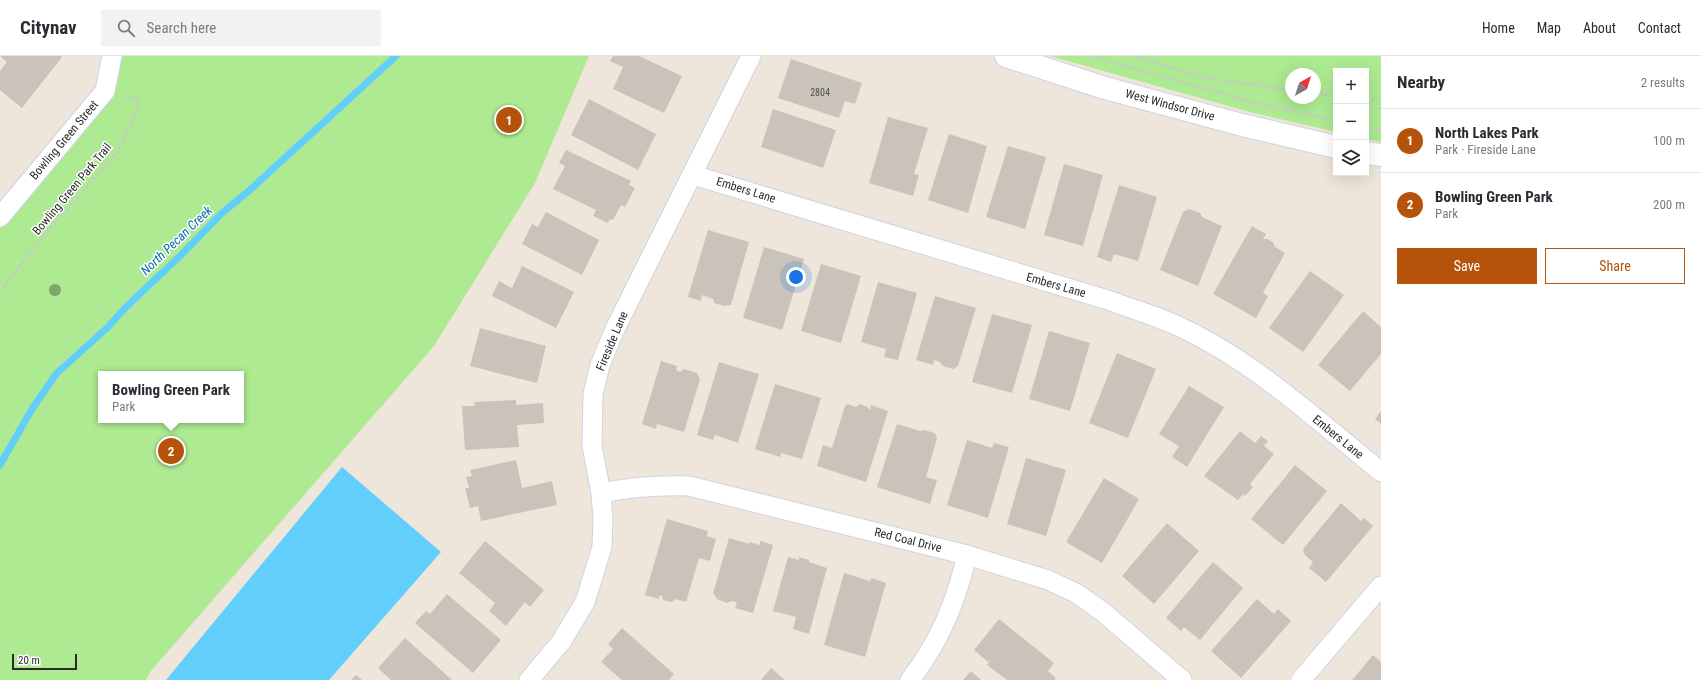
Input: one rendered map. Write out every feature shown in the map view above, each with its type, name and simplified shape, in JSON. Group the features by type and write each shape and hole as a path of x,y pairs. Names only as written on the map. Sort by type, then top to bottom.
{"street":[{"name":"Bowling Green Street","path":"0,217 105,90 112,56"},
{"name":"Fireside Lane","path":"529,680 561,642 585,602 602,547 603,520 601,493 592,446 593,394 600,365 615,329 751,56"},
{"name":"West Windsor Drive","path":"1006,56 1105,88 1271,132 1333,146"},
{"path":"1369,153 1381,156"},
{"name":"Embers Lane","path":"693,175 1111,301 1180,327 1249,367 1381,472"},
{"name":"Red Coal Drive","path":"601,493 630,487 662,485 689,486 967,555 1048,580 1076,593 1103,612 1182,680"},
{"path":"910,680 932,650 942,630 960,586 967,555"},
{"path":"1301,680 1381,586"}],"path":[{"path":"1091,56 1248,101 1333,120"},
{"path":"1132,56 1206,78 1285,89"},
{"name":"Bowling Green Park Trail","path":"0,291 57,220 118,150 127,133 139,107 138,99 105,90"},
{"path":"1321,94 1333,96"},
{"path":"1369,99 1381,101"},
{"path":"1369,128 1381,130"}],"green space":[{"path":"106,56 589,56 535,183 434,346 150,672 146,680 0,680 0,216 105,91"},
{"path":"1050,56 1381,56 1381,142 1369,140 1369,68 1333,68 1333,131 1250,112"}],"water":[{"path":"342,467 441,552 329,680 166,680"}],"building":[{"path":"0,56 62,57 22,108 0,90 0,71 7,62"},
{"path":"613,56 639,56 682,76 664,113 613,89 623,67 610,61"},
{"path":"791,59 862,83 855,104 845,101 839,118 778,98"},
{"path":"589,99 656,134 638,170 571,135"},
{"path":"773,109 836,130 823,168 761,147"},
{"path":"888,117 928,128 914,174 919,175 913,196 869,183"},
{"path":"949,134 987,146 968,213 928,200"},
{"path":"1008,146 1046,157 1025,229 986,217"},
{"path":"566,150 631,181 629,185 635,188 625,207 621,205 613,220 610,219 608,223 593,216 596,210 553,189 565,166 559,163"},
{"path":"1064,164 1103,175 1083,246 1044,235"},
{"path":"1119,185 1157,197 1138,261 1114,254 1111,262 1097,257"},
{"path":"1189,209 1200,213 1202,217 1222,226 1198,286 1160,270 1183,212"},
{"path":"546,212 599,240 582,275 522,244 532,224 538,227"},
{"path":"1252,226 1266,234 1263,239 1273,242 1275,247 1285,253 1263,293 1268,296 1256,318 1213,294"},
{"path":"708,230 749,242 731,305 724,306 714,303 713,299 702,295 701,301 688,297"},
{"path":"764,247 804,259 782,330 743,318"},
{"path":"821,264 861,276 841,343 801,331"},
{"path":"522,266 574,292 556,328 492,296 499,281 512,288"},
{"path":"1310,271 1344,295 1303,352 1269,328"},
{"path":"878,282 917,293 898,360 884,357 886,349 861,342"},
{"path":"935,296 976,308 958,366 953,369 943,366 940,362 934,360 933,365 916,360"},
{"path":"1363,311 1381,327 1381,354 1350,391 1318,365"},
{"path":"992,314 1032,325 1012,393 972,382"},
{"path":"480,328 546,346 537,383 470,366"},
{"path":"1049,331 1090,343 1070,411 1029,399"},
{"path":"1117,353 1156,369 1128,438 1089,423"},
{"path":"661,361 677,366 676,370 680,372 684,369 697,373 700,379 684,432 657,424 656,429 642,424"},
{"path":"719,362 759,374 738,443 715,435 713,440 697,435"},
{"path":"775,384 821,398 802,459 781,453 780,457 755,449"},
{"path":"1189,386 1224,407 1187,467 1172,457 1179,446 1159,434"},
{"path":"516,400 516,405 543,403 544,423 517,425 519,447 465,450 462,406 475,406 474,402"},
{"path":"848,404 856,407 860,404 870,410 871,405 888,411 866,482 817,466 823,445 832,448 845,406"},
{"path":"1381,411 1381,424 1375,419"},
{"path":"897,424 920,431 924,430 935,433 937,438 926,477 937,480 930,504 877,487"},
{"path":"1240,431 1255,443 1261,436 1268,441 1264,446 1274,454 1250,484 1253,487 1245,496 1243,494 1238,500 1204,476"},
{"path":"967,440 992,448 994,443 1009,447 988,518 947,505"},
{"path":"1026,458 1066,470 1046,536 1007,524"},
{"path":"516,460 522,488 552,481 557,505 481,521 478,506 470,508 465,488 469,488 466,477 472,476 470,470"},
{"path":"1295,465 1327,491 1283,545 1251,519"},
{"path":"1104,478 1139,499 1102,563 1066,542"},
{"path":"1341,503 1361,521 1364,518 1373,526 1326,582 1309,568 1313,562 1305,555 1303,549"},
{"path":"667,519 708,531 707,536 716,539 710,561 699,558 686,602 675,599 672,602 663,600 662,596 660,595 659,599 645,595"},
{"path":"1167,523 1199,551 1154,604 1122,576"},
{"path":"729,538 749,544 749,542 760,545 760,541 773,545 753,613 735,608 737,602 732,601 727,603 717,599 713,593"},
{"path":"485,541 544,590 530,607 525,602 506,626 489,611 495,603 459,573"},
{"path":"788,557 799,560 799,557 827,568 809,634 793,629 796,617 773,611"},
{"path":"1213,562 1243,588 1200,640 1184,627 1181,631 1166,618"},
{"path":"844,573 870,581 871,578 886,583 865,657 824,645"},
{"path":"447,594 501,640 473,673 415,623 426,611 430,614"},
{"path":"1257,599 1274,614 1278,609 1291,621 1241,678 1211,651"},
{"path":"999,619 1054,663 1048,671 1056,678 1054,680 1007,680 987,665 991,660 988,662 974,650"},
{"path":"622,628 674,674 669,680 622,680 601,662 613,649 608,644"},
{"path":"405,638 452,680 391,680 378,668"},
{"path":"1373,655 1381,662 1381,680 1352,680"},
{"path":"771,668 785,680 761,680"},
{"path":"971,671 981,680 963,680"},
{"path":"356,675 362,680 351,680"}],"waterway":[{"name":"North Pecan Creek","path":"0,465 32,409 56,374 107,328 125,308 181,255 222,213 250,190 396,56"}],"place":[{"name":"North Lakes Park","path":"509,120"},
{"name":"Bowling Green Park","path":"171,451"}]}
